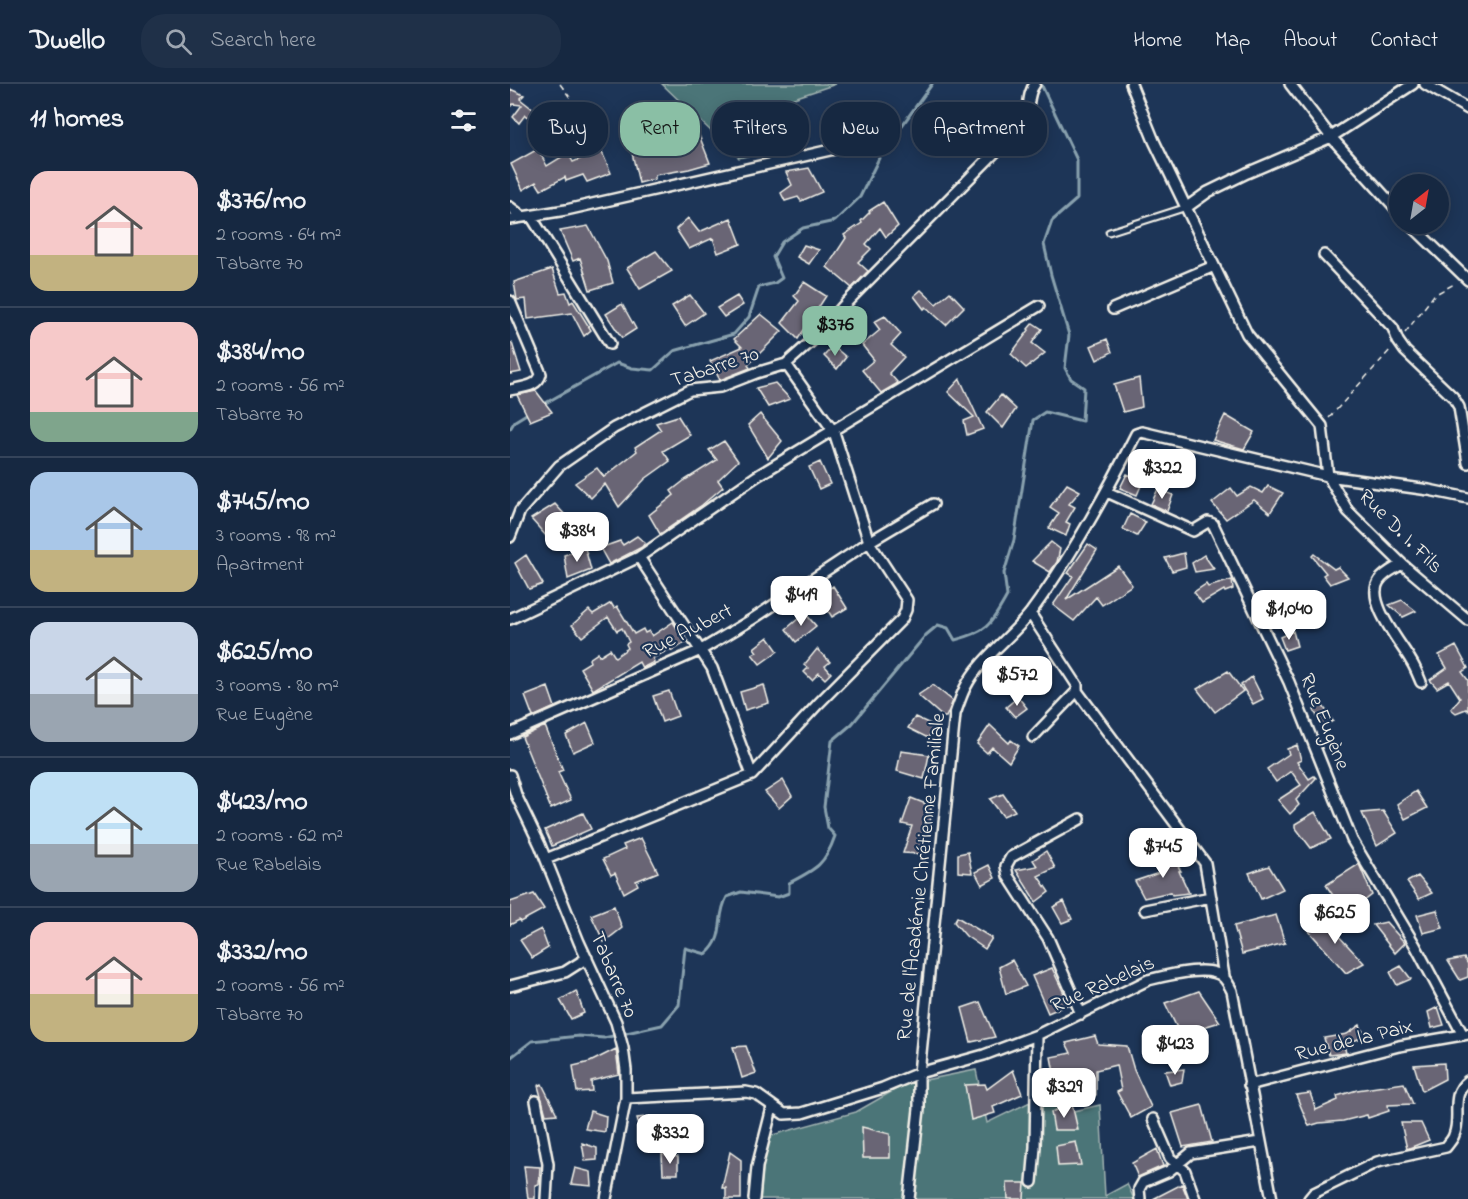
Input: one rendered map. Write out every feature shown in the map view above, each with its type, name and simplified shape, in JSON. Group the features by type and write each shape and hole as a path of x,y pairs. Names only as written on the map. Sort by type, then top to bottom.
{"street":[{"name":"Tabarre 70","path":"510,537 520,511 559,466 614,428 690,390 720,387 786,364 813,340 845,304 1023,124 1029,114 1030,90 1035,84"},
{"path":"1131,84 1154,141 1247,334 1322,426 1328,476 1429,490 1468,498"},
{"path":"1290,84 1331,136 1389,201"},
{"path":"1187,207 1208,192 1331,136 1413,84"},
{"path":"1425,84 1468,109"},
{"path":"510,219 821,152"},
{"path":"510,207 527,216 610,344"},
{"path":"1420,234 1468,280"},
{"path":"1324,255 1393,328 1405,351 1453,398 1459,407 1468,464"},
{"path":"1113,309 1214,266"},
{"path":"510,301 541,374 536,383 510,390"},
{"path":"510,619 639,557 757,476 834,432 1039,306"},
{"path":"546,859 752,775 902,619 907,600 869,542 834,432 786,364"},
{"name":"Rue de l'Académie Chrétienne Familiale","path":"909,1199 919,1109 919,1073 955,714 965,688 988,658 1029,613 1107,492 1136,434 1142,432 1328,476"},
{"name":"Rue D. I. Fils","path":"1328,476 1348,511 1402,564 1468,620"},
{"name":"Rue Eugène","path":"1107,492 1193,531 1208,522 1213,524 1289,682 1352,840 1466,1035"},
{"name":"Rue Aubert","path":"510,734 701,650 752,620 869,542 933,504"},
{"path":"639,557 711,668 752,775"},
{"path":"1402,564 1378,582 1376,592 1385,622 1411,661 1421,682"},
{"path":"1029,613 1077,685 1077,691 1205,863 1224,976 1232,991 1272,1199"},
{"path":"1034,737 1077,691"},
{"name":"Tabarre 70","path":"510,776 516,795 546,859 618,1029 626,1070 626,1098 606,1199"},
{"path":"1080,819 1011,858 1006,866 1008,876 1048,938 1081,1014"},
{"path":"1145,910 1211,897"},
{"path":"510,986 565,972 587,958"},
{"name":"Rue Rabelais","path":"772,1108 784,1114 802,1113 883,1088 919,1073 984,1055 1037,1035 1148,980 1167,975 1210,972 1224,976"},
{"path":"1032,1182 1035,1147 1037,1035"},
{"name":"Rue de la Paix","path":"1249,1085 1399,1046 1466,1035"},
{"path":"1309,1199 1314,1193 1377,1162 1446,1148 1455,1135 1457,1097 1465,1082 1468,1081"},
{"path":"626,1098 746,1092 756,1094 772,1108 757,1167 754,1199"},
{"path":"536,1101 548,1164 546,1199"},
{"path":"1153,1119 1170,1158 1185,1171 1195,1199"},
{"path":"1140,1199 1140,1185 1168,1172 1191,1153 1260,1142"}],"lane":[{"path":"1109,232 1187,207"}],"path":[{"path":"560,84 573,102"}],"green space":[{"path":"662,84 836,84 782,102 712,102 712,132 700,121 700,102 681,102"},
{"path":"976,1070 987,1123 1030,1102 1061,1091 1065,1113 1100,1105 1105,1196 1127,1184 1134,1199 760,1199 764,1156 772,1135 856,1112 905,1084"}],"building":[{"path":"510,89 524,95 520,99 528,105 528,117 525,115 519,123 513,117 522,105 513,104 510,107"},
{"path":"700,138 710,163 655,175 655,179 639,183 633,156 700,156"},
{"path":"528,155 542,156 547,166 563,156 570,156 573,162 587,156 604,156 611,173 587,182 583,175 566,181 565,177 541,190 536,182 523,190 511,164"},
{"path":"809,168 822,192 801,201 798,197 785,201 781,193 792,185 786,172"},
{"path":"883,202 898,226 886,237 880,228 866,244 871,249 858,262 868,271 852,288 827,267 846,238 844,235 862,223 861,221 869,211"},
{"path":"688,218 699,232 731,218 741,244 718,253 713,238 689,249 676,229"},
{"path":"588,226 607,261 613,283 590,290 580,258 573,261 560,231"},
{"path":"804,245 819,250 809,264 797,257"},
{"path":"656,251 672,271 640,289 627,268"},
{"path":"552,269 560,293 566,292 570,303 573,301 591,330 584,336 572,313 528,319 526,299 517,300 514,282"},
{"path":"804,282 826,296 798,339 782,323 799,301 794,296"},
{"path":"921,290 936,304 950,292 964,307 946,325 926,307 924,309 914,296"},
{"path":"690,295 704,313 685,326 672,306"},
{"path":"737,296 743,305 724,317 717,308"},
{"path":"622,304 636,329 622,338 606,314"},
{"path":"761,314 782,331 748,365 750,368 720,380 710,361 742,347 734,339"},
{"path":"885,316 901,334 891,345 904,357 889,373 898,383 881,393 862,370 874,360 862,345 880,330 874,322"},
{"path":"1033,323 1042,329 1032,343 1045,353 1026,368 1011,354"},
{"path":"1107,339 1112,352 1097,360 1091,346"},
{"path":"510,343 512,343 521,372 510,374"},
{"path":"833,346 846,357 837,369 824,356"},
{"path":"1139,378 1142,407 1123,412 1114,385"},
{"path":"960,379 983,429 967,435 964,421 974,417 948,392"},
{"path":"775,383 790,399 768,407 756,388"},
{"path":"536,391 552,412 530,421 517,395"},
{"path":"1001,395 1016,409 1003,428 987,412"},
{"path":"760,414 782,441 768,458 748,425"},
{"path":"1225,415 1254,432 1244,449 1213,440"},
{"path":"678,416 690,435 663,451 670,461 645,479 619,507 605,484 591,498 575,483 597,468 604,477 637,451 635,447 661,430 656,423"},
{"path":"724,441 738,461 718,480 723,487 702,505 660,534 649,515 674,495 671,491 717,460 709,450"},
{"path":"820,462 830,484 819,489 809,467"},
{"path":"1127,474 1143,481 1137,495 1120,488"},
{"path":"1067,484 1080,491 1069,504 1075,507 1066,522 1070,524 1066,536 1049,528 1059,513 1050,507"},
{"path":"1268,486 1283,493 1270,513 1254,500 1226,519 1212,503 1231,488 1237,496 1251,487 1263,493"},
{"path":"1158,489 1173,495 1167,511 1151,504"},
{"path":"555,504 567,517 547,537 531,519"},
{"path":"1130,514 1146,522 1137,536 1123,529"},
{"path":"637,536 645,543 642,547 609,564 600,548 620,541 623,545"},
{"path":"1051,542 1060,549 1057,562 1050,572 1032,561"},
{"path":"1088,544 1097,550 1066,600 1118,566 1132,585 1102,605 1096,597 1074,621 1053,605 1073,576 1068,573"},
{"path":"585,548 591,570 568,579 564,555"},
{"path":"1184,553 1186,567 1172,571 1165,558"},
{"path":"1314,554 1334,569 1338,567 1348,577 1330,584 1323,575 1326,573 1312,556"},
{"path":"526,555 543,584 529,589 515,563"},
{"path":"1204,555 1214,569 1195,572 1192,563"},
{"path":"1232,580 1233,589 1225,592 1224,590 1202,603 1194,592 1206,584 1208,587"},
{"path":"833,586 847,608 832,617 818,595"},
{"path":"1402,600 1416,611 1403,617 1389,605"},
{"path":"611,603 614,608 617,606 634,634 643,629 645,633 649,631 652,636 673,622 686,642 672,651 670,649 653,658 654,662 642,668 639,662 593,690 580,668 598,653 599,656 610,649 615,657 628,648 626,644 629,642 622,628 617,631 608,617 582,637 572,625 589,610 593,614"},
{"path":"805,613 816,626 796,642 786,629"},
{"path":"1293,631 1297,646 1285,650 1280,637"},
{"path":"768,637 778,651 760,664 752,654 757,652 754,648"},
{"path":"1456,646 1468,668 1462,672 1468,680 1468,711 1466,709 1456,713 1451,709 1460,698 1449,681 1437,688 1430,680 1447,668 1439,655"},
{"path":"817,649 830,662 825,666 831,673 825,679 819,673 812,680 804,672 808,668 804,665"},
{"path":"1228,671 1243,691 1215,712 1197,689"},
{"path":"1252,677 1263,699 1253,704 1241,685"},
{"path":"764,685 769,703 745,710 740,692"},
{"path":"933,685 953,701 946,717 943,717 918,695"},
{"path":"548,687 555,707 533,717 525,696"},
{"path":"669,691 678,716 662,722 653,696"},
{"path":"1018,697 1027,708 1015,717 1006,707"},
{"path":"1321,703 1333,721 1322,727 1314,710"},
{"path":"915,717 935,726 928,738 908,728"},
{"path":"587,723 595,742 573,752 566,735"},
{"path":"990,725 1009,743 1011,740 1019,746 1009,762 992,747 987,753 977,744"},
{"path":"545,726 563,770 558,772 571,800 551,809 522,737"},
{"path":"1297,745 1301,760 1297,762 1309,779 1314,776 1316,778 1296,800 1299,805 1290,814 1278,800 1301,785 1291,771 1276,782 1267,769 1289,754 1287,749"},
{"path":"901,751 929,755 924,779 897,771"},
{"path":"783,780 792,796 779,808 765,792"},
{"path":"1416,791 1427,808 1405,819 1397,804"},
{"path":"1003,794 1015,811 1003,816 990,799"},
{"path":"911,798 931,806 930,830 928,830 921,854 903,853 912,826 902,824"},
{"path":"1383,811 1397,833 1377,846 1362,813"},
{"path":"1315,812 1331,839 1311,848 1295,824"},
{"path":"583,813 591,829 552,846 545,830"},
{"path":"641,838 658,872 636,881 638,885 624,893 615,873 611,875 603,859 625,849 623,845"},
{"path":"1046,851 1055,868 1038,876 1049,892 1036,902 1016,870 1037,866 1033,860"},
{"path":"968,852 972,873 958,872 958,854"},
{"path":"1170,853 1181,871 1179,871 1189,893 1172,895 1171,892 1144,898 1135,881 1159,873 1153,862"},
{"path":"1359,864 1372,895 1346,915 1326,885"},
{"path":"989,865 995,878 982,885 975,872"},
{"path":"1269,866 1283,889 1261,899 1249,873"},
{"path":"1418,876 1432,893 1419,899 1407,882"},
{"path":"534,894 544,909 510,925 510,902"},
{"path":"1064,901 1072,919 1062,923 1053,907"},
{"path":"614,906 622,928 604,942 591,915"},
{"path":"1437,910 1443,928 1423,933 1417,915"},
{"path":"1276,915 1285,943 1242,954 1234,926"},
{"path":"1320,916 1364,963 1346,973 1307,929"},
{"path":"957,917 992,938 985,949 966,936 954,922"},
{"path":"1386,922 1405,943 1395,953 1373,925"},
{"path":"541,929 548,948 532,958 520,940"},
{"path":"1464,958 1468,964 1468,977 1460,980 1448,961"},
{"path":"1012,960 1026,986 1006,994 999,967"},
{"path":"1401,966 1411,979 1397,985 1390,972"},
{"path":"1052,968 1069,1004 1048,1013 1032,976"},
{"path":"576,991 584,1013 571,1019 560,1000"},
{"path":"1199,991 1220,1022 1180,1034 1165,1003"},
{"path":"980,1002 995,1037 971,1042 962,1008"},
{"path":"1438,1007 1444,1025 1432,1028 1428,1012"},
{"path":"1360,1025 1365,1036 1344,1045 1346,1053 1329,1055 1324,1038 1347,1034"},
{"path":"1095,1036 1098,1044 1127,1046 1134,1070 1151,1107 1131,1118 1117,1092 1121,1090 1116,1065 1096,1070 1096,1095 1076,1099 1072,1075 1055,1078 1051,1057 1071,1053 1066,1043"},
{"path":"746,1046 756,1073 742,1078 733,1047"},
{"path":"616,1049 619,1074 591,1081 592,1091 577,1092 573,1066 590,1062"},
{"path":"1444,1063 1445,1079 1422,1091 1414,1065"},
{"path":"1184,1069 1182,1082 1170,1085 1165,1071"},
{"path":"1013,1070 1022,1094 993,1107 995,1113 971,1120 965,1085 985,1084 987,1089"},
{"path":"1404,1083 1413,1104 1388,1105 1389,1111 1368,1118 1367,1115 1309,1126 1296,1095 1310,1093 1316,1110 1338,1100 1337,1096 1357,1090"},
{"path":"542,1084 557,1114 546,1115 538,1086"},
{"path":"1072,1104 1078,1130 1054,1130 1051,1112"},
{"path":"1202,1105 1212,1142 1183,1147 1172,1113"},
{"path":"590,1111 606,1116 605,1132 585,1129"},
{"path":"647,1117 659,1141 643,1140 637,1118"},
{"path":"1401,1123 1421,1123 1429,1140 1407,1149"},
{"path":"862,1127 890,1134 890,1158 863,1158"},
{"path":"1076,1142 1081,1165 1058,1166 1056,1146"},
{"path":"582,1143 597,1148 597,1160 585,1161"},
{"path":"1157,1149 1163,1166 1138,1177 1132,1163"},
{"path":"730,1152 741,1160 741,1199 726,1199 726,1188 722,1188"},
{"path":"662,1154 678,1157 678,1174 663,1174"},
{"path":"524,1166 540,1167 539,1184 535,1185 535,1199 528,1199"},
{"path":"575,1168 591,1172 592,1186 571,1184"},
{"path":"1007,1183 1025,1183 1024,1199 1008,1199"},
{"path":"1182,1184 1188,1199 1153,1199"}],"waterway":[{"path":"542,405 617,363 632,368 653,370 674,351 734,334 749,317 759,287 775,283 782,278 773,257 782,242 803,228 835,221 860,197 880,156 932,84"},
{"path":"510,1058 532,1041 579,1036 604,1038 662,1025 679,1005 685,948 706,954 712,947 719,934 727,897 741,892 778,897 789,893 789,883 813,870 827,854 835,836 828,828 824,807 832,741 852,724 926,635 938,625 948,628 955,640 975,634 987,626 1007,596 1004,573 1014,540 1033,420 1045,412 1082,421 1084,388 1071,379 1065,368 1069,335 1044,244 1052,221 1077,199 1077,160 1041,84"},
{"path":"510,429 515,421 528,413"}]}
